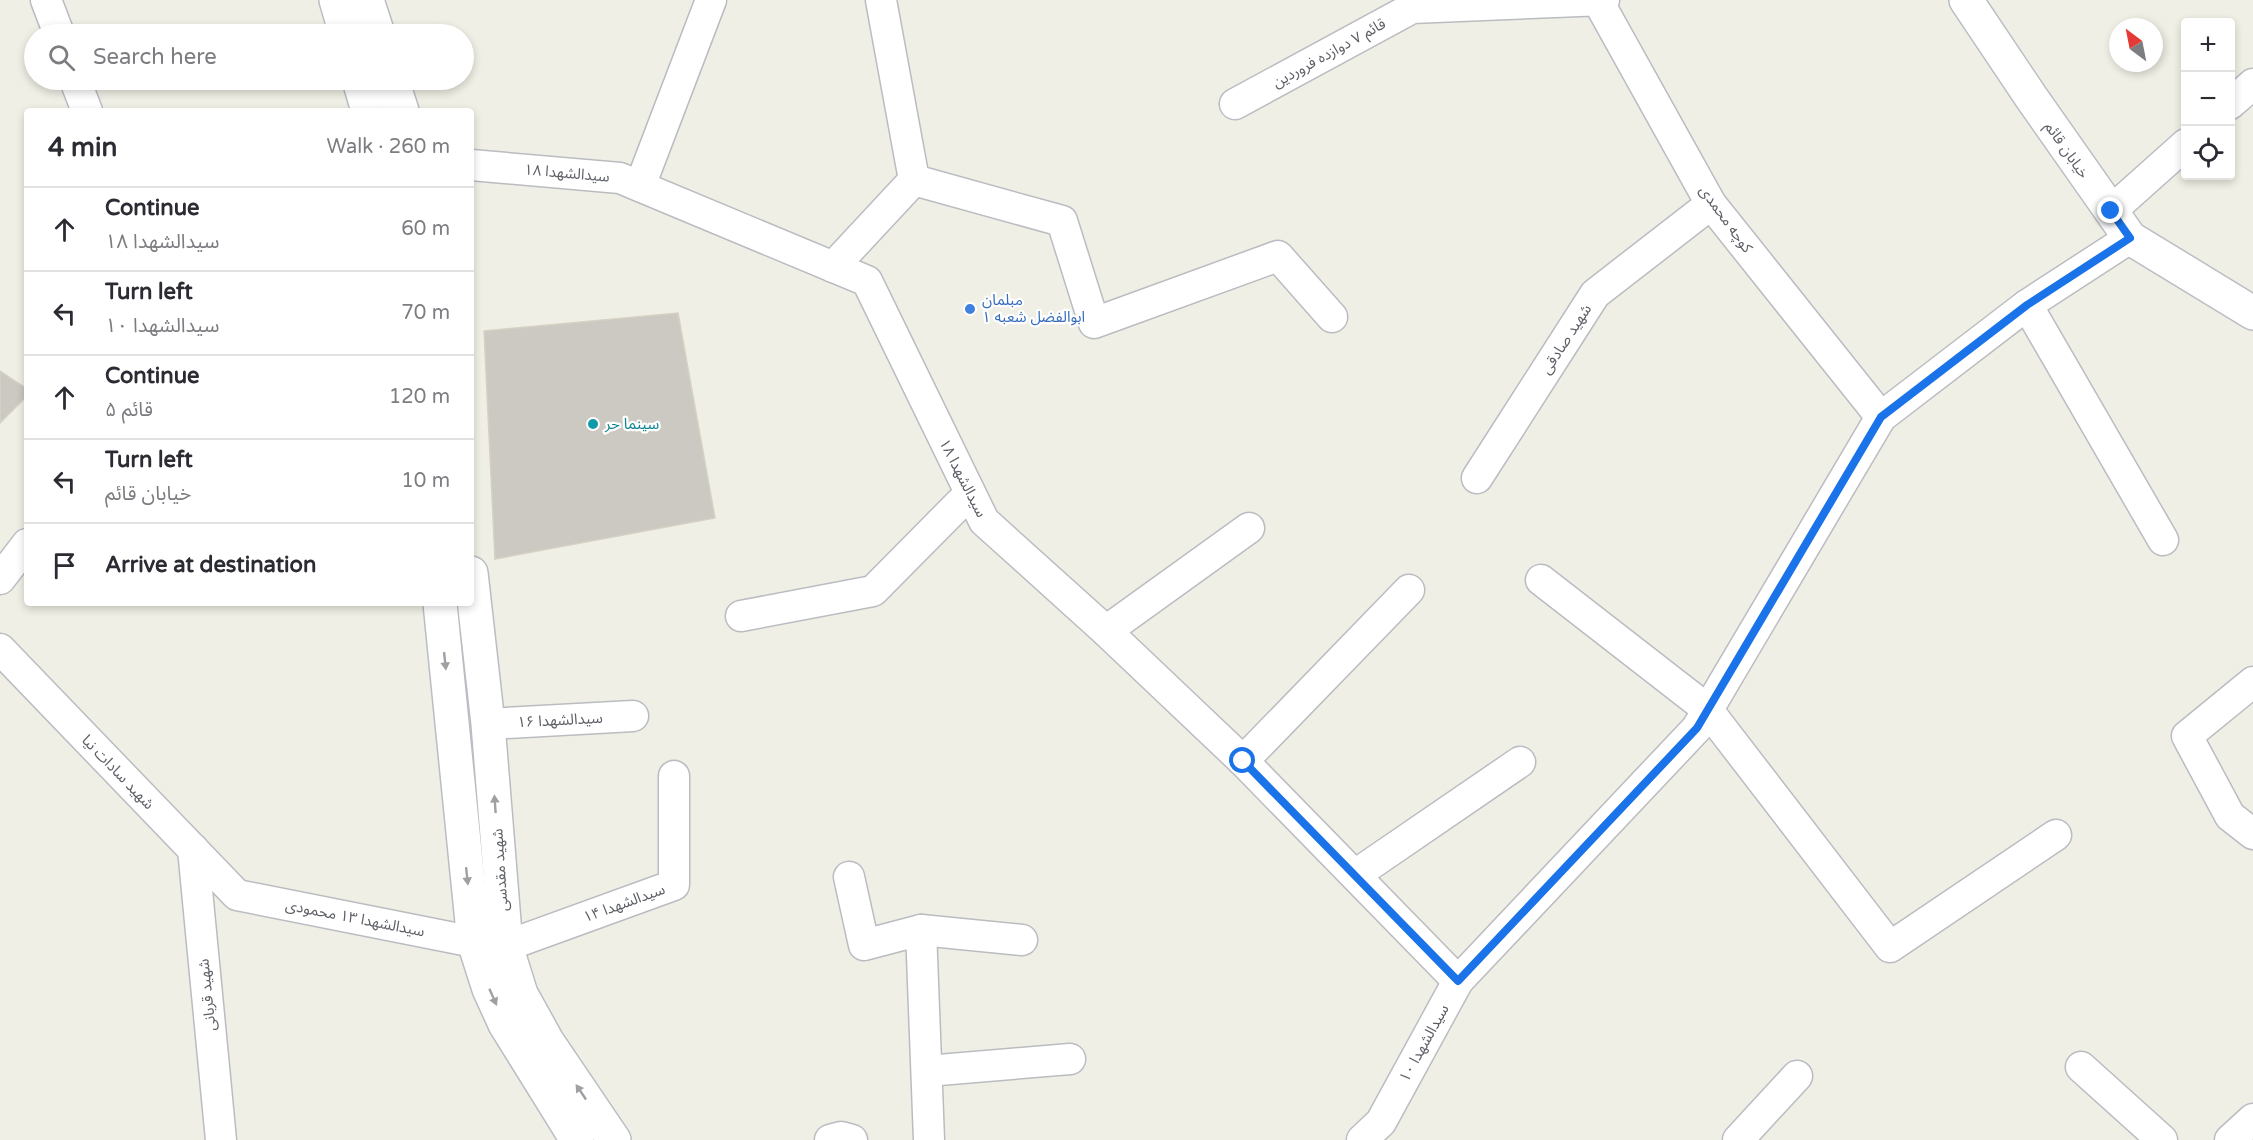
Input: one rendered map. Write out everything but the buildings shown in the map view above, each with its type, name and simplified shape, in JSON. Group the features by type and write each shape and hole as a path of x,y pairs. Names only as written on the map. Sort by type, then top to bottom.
{"main road":[{"path":"336,0 343,24"},
{"path":"367,0 375,24"},
{"name":"خیابان قائم","path":"1966,0 2031,98 2130,238 2253,313"},
{"path":"362,90 367,108"},
{"path":"395,90 401,108"},
{"name":"شهید مقدسی","path":"474,600 488,724 506,946 521,994 542,1032 614,1140"},
{"path":"440,606 474,942 489,989 505,1024 577,1140"},
{"path":"474,942 506,946"}],"street":[{"path":"46,0 55,24"},
{"path":"640,186 711,0"},
{"path":"881,0 914,180"},
{"name":"قائم ۷ دوازده فروردین","path":"1235,104 1410,4 1601,1"},
{"name":"کوچه محمدی","path":"1601,1 1711,204 1881,417"},
{"path":"2235,100 2253,84"},
{"path":"79,90 86,108"},
{"path":"2111,211 2181,148"},
{"name":"سیدالشهدا ۱۸","path":"474,165 620,178 867,282 984,521 1106,631 1243,761 1458,981"},
{"path":"833,267 914,180"},
{"path":"914,180 1062,221 1094,323 1278,256 1332,317"},
{"name":"شهید صادقی","path":"1477,478 1595,294 1711,204"},
{"path":"1881,417 2027,305 2130,238"},
{"path":"2027,305 2163,540"},
{"name":"سیدالشهدا ۱۰","path":"1381,1134 1458,981 1697,728 1881,417"},
{"path":"741,616 873,591 970,493"},
{"path":"1106,631 1249,528"},
{"path":"0,579 24,548"},
{"path":"1540,580 1707,709 1890,947 2056,835"},
{"path":"1243,761 1409,590"},
{"name":"شهید سادات نیا","path":"0,649 237,895"},
{"path":"2253,682 2187,736 2230,816 2253,834"},
{"name":"سیدالشهدا ۱۶","path":"488,724 633,716"},
{"path":"1355,875 1520,762"},
{"name":"سیدالشهدا ۱۴","path":"506,946 674,885 674,776"},
{"name":"شهید قربانی","path":"193,849 221,1140"},
{"path":"849,877 864,945 921,930 1022,939"},
{"name":"سیدالشهدا ۱۳ محمودی","path":"237,895 474,942"},
{"path":"921,930 929,1140"},
{"path":"927,1071 1070,1059"},
{"path":"2081,1067 2163,1140"},
{"path":"1738,1140 1797,1076"},
{"path":"2230,1140 2253,1119"},
{"path":"830,1140 841,1137 852,1140"}],"place":[{"name":"مبلمان ابوالفضل شعبه ۱","path":"970,309"},
{"name":"سینما حر","path":"593,424"}],"route":[{"path":"1243,761 1458,981 1697,728 1881,417 2027,305 2130,238 2111,211"}]}
